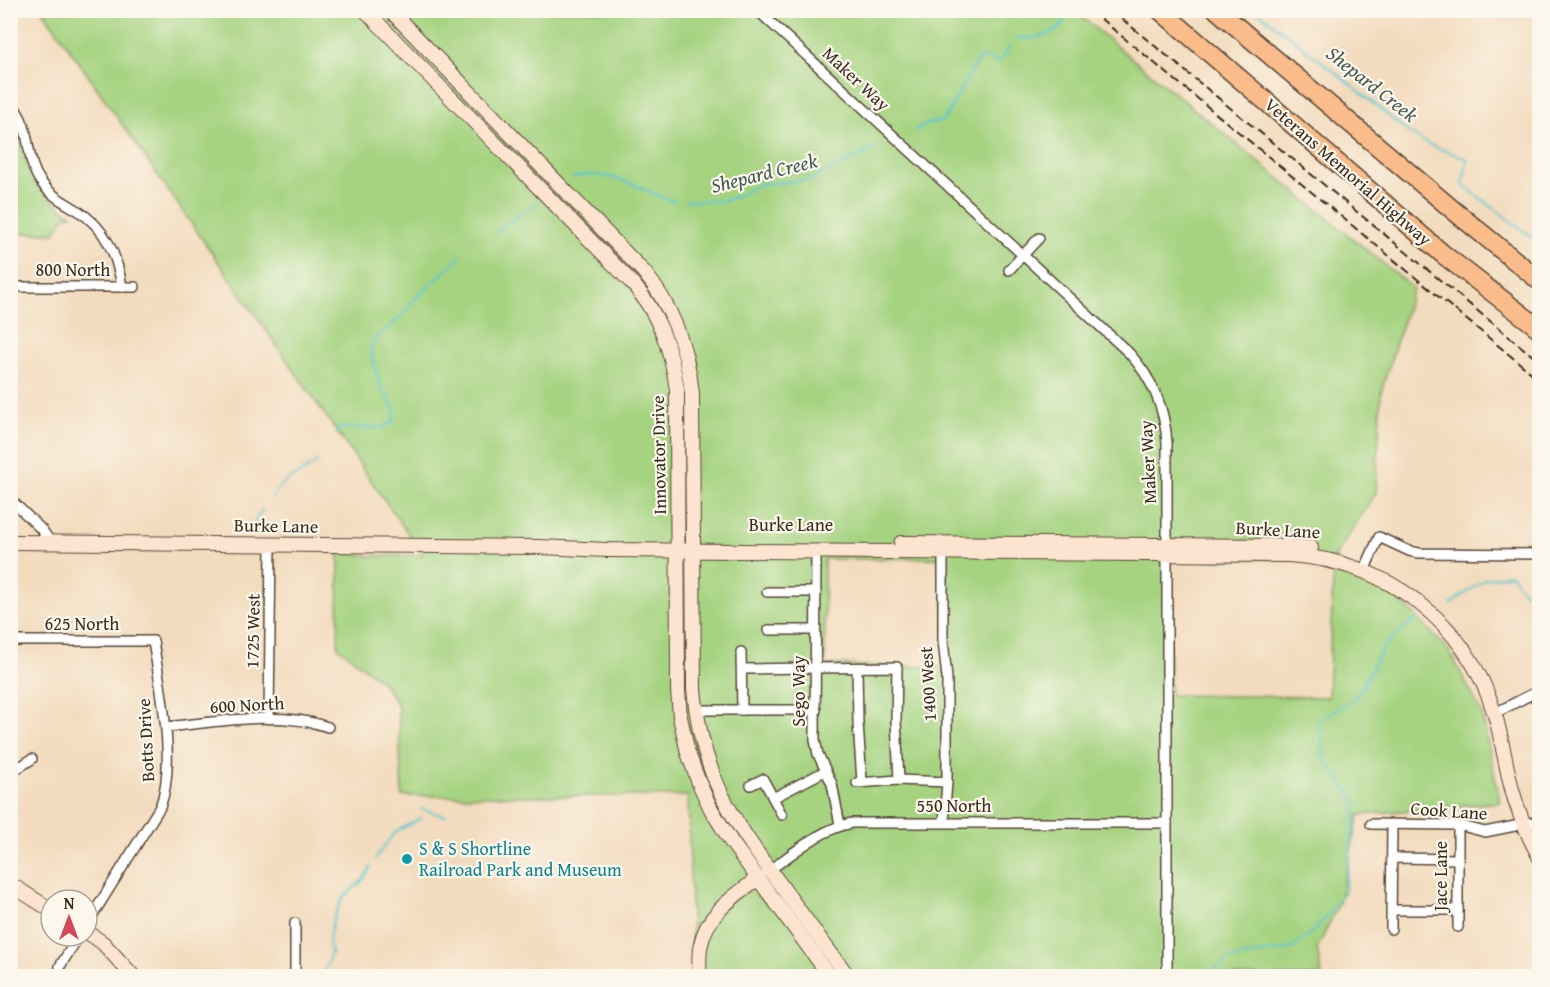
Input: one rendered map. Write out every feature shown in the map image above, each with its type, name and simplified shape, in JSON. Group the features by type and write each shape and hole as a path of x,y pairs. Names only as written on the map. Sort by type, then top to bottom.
{"highway":[{"name":"Veterans Memorial Highway","path":"1160,10 1444,255 1539,329"},
{"name":"Veterans Memorial Highway","path":"1217,10 1539,281"}],"main road":[{"name":"Innovator Drive","path":"365,10 633,284 653,312 670,354 677,390 678,690 688,753 711,810 848,976"},
{"name":"Innovator Drive","path":"390,10 644,272 665,301 682,344 692,393 693,673 696,710 705,753 716,785 764,874 830,976"},
{"name":"Burke Lane","path":"10,542 540,547 590,550 678,546 1167,550 1300,556 1366,568 1422,604 1455,637 1478,672 1495,713 1511,787 1539,858"},
{"name":"Burke Lane","path":"693,546 816,552 943,548"},
{"path":"699,976 700,950 707,927 723,906 764,874"},
{"path":"10,884 39,902"},
{"path":"99,940 133,976"}],"street":[{"name":"Maker Way","path":"757,10 1129,353 1145,372 1156,392 1163,412 1167,443 1167,976"},
{"path":"766,19 774,10"},
{"path":"10,101 26,132 29,155 41,182 57,198 93,223 104,235 118,262 122,287"},
{"path":"1009,270 1039,238"},
{"name":"800 North","path":"10,287 135,287"},
{"path":"10,499 42,530 50,542"},
{"path":"1366,568 1379,537 1409,551 1419,553 1539,554"},
{"name":"1725 West","path":"269,718 271,544"},
{"name":"1400 West","path":"943,548 942,630 947,671 947,782 944,822"},
{"name":"Sego Way","path":"816,552 815,740 825,771 832,784 840,825"},
{"path":"767,592 816,592"},
{"path":"769,630 815,630"},
{"name":"625 North","path":"10,640 153,641"},
{"name":"Botts Drive","path":"99,905 160,807 166,785 166,727 153,641"},
{"path":"741,652 742,710"},
{"path":"742,669 897,667 896,721 899,780"},
{"path":"857,668 860,783 899,780 947,782"},
{"path":"1495,713 1539,690"},
{"path":"696,710 816,710"},
{"name":"600 North","path":"166,727 269,718 308,720 328,727"},
{"path":"10,773 33,759"},
{"path":"773,798 825,771"},
{"path":"752,785 763,779 782,815"},
{"name":"Cook Lane","path":"1371,824 1458,825 1485,832 1539,821"},
{"name":"550 North","path":"764,874 819,835 840,825 944,822 1167,823"},
{"path":"1391,929 1392,825"},
{"name":"Jace Lane","path":"1458,825 1458,927"},
{"path":"1392,858 1458,859"},
{"path":"1391,910 1458,910"},
{"path":"295,923 295,976"},
{"path":"60,976 60,966 71,948"}],"green space":[{"path":"43,11 1074,11 1413,288 1381,392 1376,493 1334,558 1404,604 1450,652 1482,714 1500,802 1359,815 1339,903 1317,949 1322,976 693,976 688,796 402,796 398,705 382,682 338,647 339,553 373,556 423,555","holes":["944,558 945,667 825,665 824,559","1334,558 1328,697 1170,695 1168,560"]},
{"path":"11,128 18,128 27,167 36,183 42,191 72,215 64,217 55,233 11,233"}],"waterway":[{"name":"Shepard Creek","path":"1256,10 1405,130 1428,144 1467,159 1463,185 1540,243"},
{"name":"Shepard Creek","path":"1018,38 1034,38 1051,33 1060,27 1068,15"},
{"name":"Shepard Creek","path":"915,130 944,120 978,59 987,58 1000,62 1009,47"},
{"name":"Shepard Creek","path":"686,201 723,201 738,196 759,184 809,180 878,147"},
{"name":"Shepard Creek","path":"573,177 586,175 610,177 675,201"},
{"name":"Shepard Creek","path":"496,232 538,201"},
{"name":"Shepard Creek","path":"336,434 341,428 382,428 393,422 395,409 380,384 371,353 373,340 400,318 413,301 460,257"},
{"name":"Shepard Creek","path":"273,497 281,485 319,461"},
{"name":"Shepard Creek","path":"251,530 262,510"},
{"name":"Shepard Creek","path":"1451,604 1485,579 1511,574 1524,592 1540,598"},
{"name":"Shepard Creek","path":"1203,976 1231,959 1293,948 1318,927 1345,891 1357,803 1325,760 1319,721 1357,696 1384,646 1417,618"},
{"path":"421,809 446,816"},
{"path":"375,859 395,832 421,818"},
{"path":"326,976 325,971 331,953 329,941 332,923 342,899 363,880 371,867"}],"railway":[{"path":"1090,10 1540,380"},
{"path":"1111,10 1540,362"}],"place":[{"name":"S & S Shortline Railroad Park and Museum","path":"407,859"}]}
